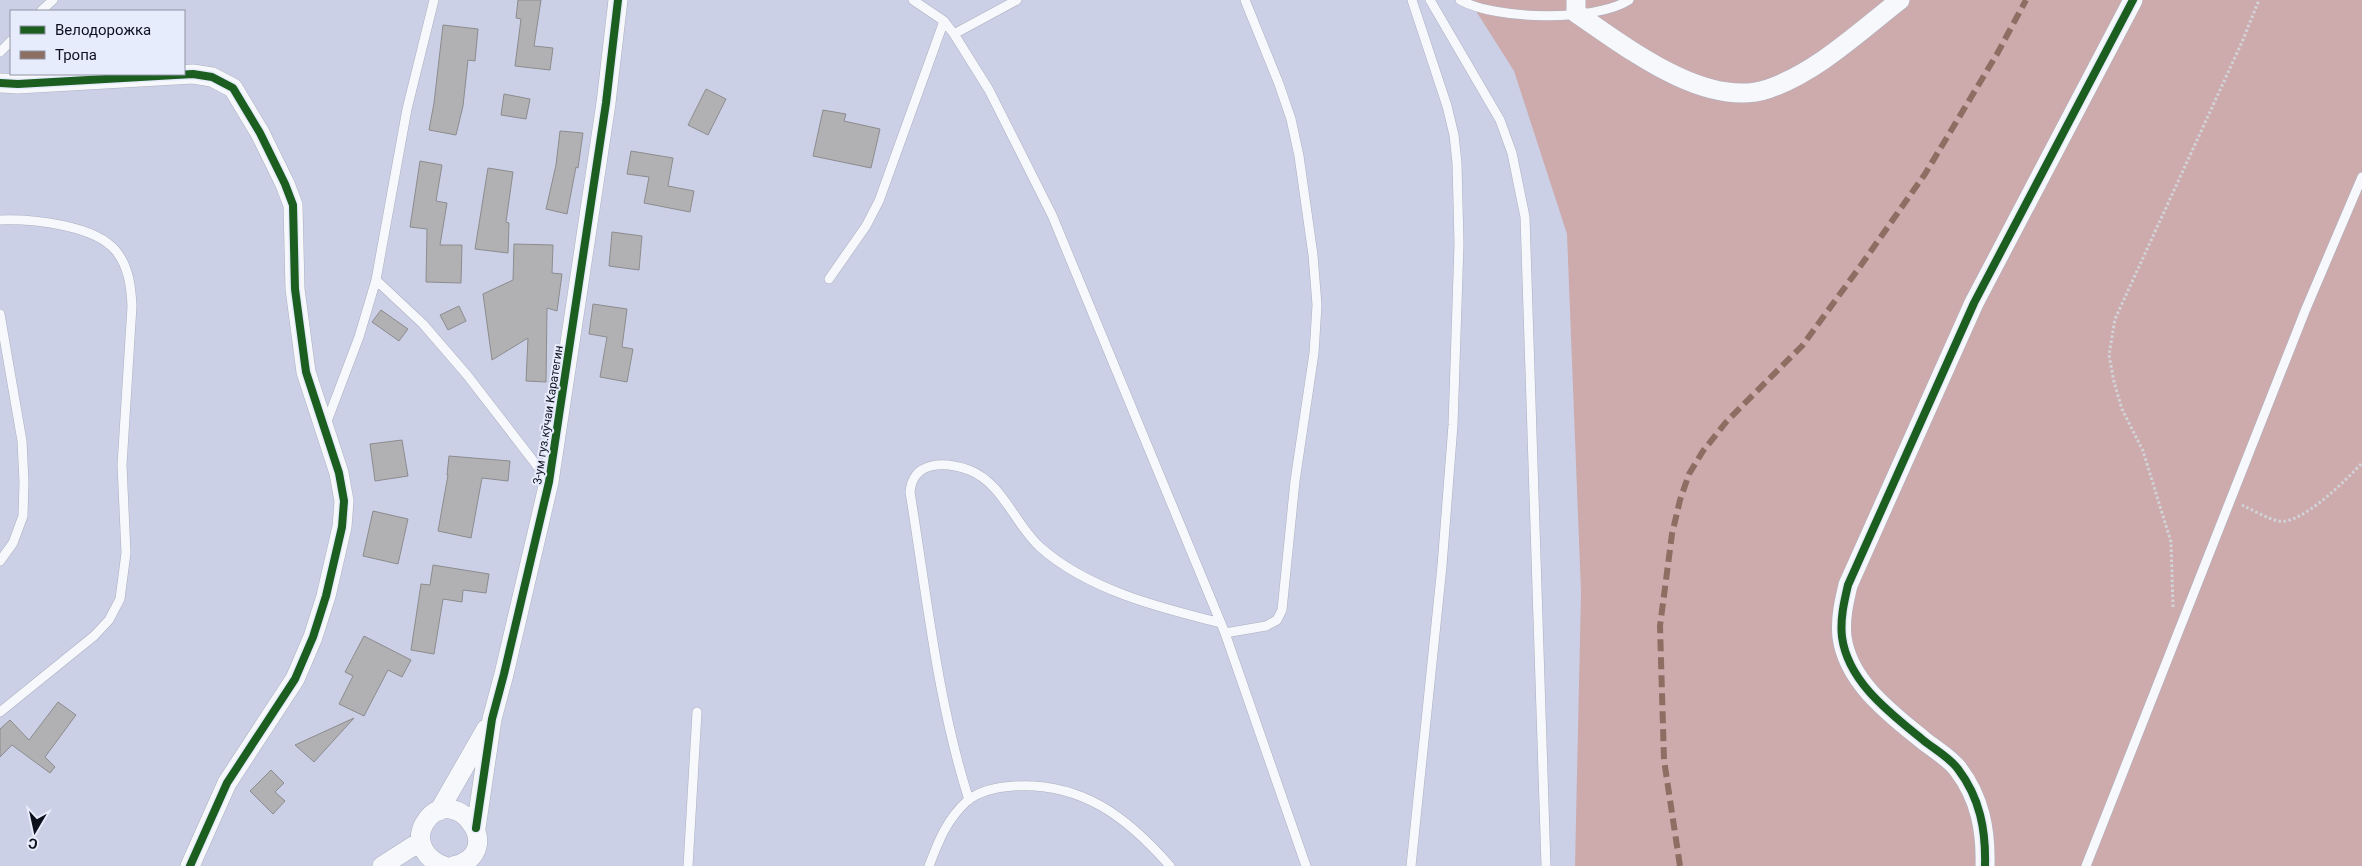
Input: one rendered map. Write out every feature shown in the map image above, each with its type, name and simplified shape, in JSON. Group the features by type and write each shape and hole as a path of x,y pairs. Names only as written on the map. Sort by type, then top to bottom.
{"street":[{"name":"3-ум гуз.кӯчаи Каратегин","path":"476,828 492,719 549,482 606,104 618,0"},
{"path":"1576,7 1630,49 1691,84 1741,93 1766,90 1793,78 1839,48 1900,0"},
{"path":"1985,866 1986,842 1981,813 1972,789 1957,767 1891,714 1860,681 1848,660 1844,645 1842,612 1848,584 1974,302 2133,0"},
{"path":"185,74 212,77 233,88 260,133 293,205 295,289 306,372 339,473 344,501 342,527 326,596 313,637 295,679 227,783 190,866"},
{"path":"0,83 18,84 176,75"},
{"name":"3-ум гуз.кӯчаи Каратегин","path":"439,812 492,719"},
{"path":"454,810 461,812 467,816 476,828 478,835 475,858 443,865 426,855 421,841 423,826 432,815 454,810"},
{"path":"382,866 421,841"}],"lane":[{"path":"42,10 53,0"},
{"path":"324,429 359,337 376,280 407,109 434,0"},
{"path":"913,0 944,21 954,34 989,90 1052,215 1225,633 1306,866"},
{"path":"954,34 1017,0"},
{"path":"1225,633 1266,626 1277,620 1282,610 1294,481 1314,352 1317,305 1314,255 1299,156 1291,119 1245,0"},
{"path":"1410,866 1443,556 1453,425 1459,244 1458,162 1454,135 1447,106 1412,0"},
{"path":"1430,0 1500,120 1512,153 1525,218 1546,866"},
{"path":"1460,0 1487,11 1535,16 1576,7 1603,12 1629,0"},
{"path":"829,279 866,226 879,201 944,21"},
{"path":"0,52 10,42"},
{"path":"2086,866 2305,310 2362,177"},
{"path":"0,220 45,223 100,237 116,251 125,265 131,285 132,306 122,465 126,553 120,599 109,620 94,636 0,712"},
{"path":"376,280 423,324 467,375 549,482"},
{"path":"0,314 3,344 22,440 24,482 23,516 13,543 0,560"},
{"path":"969,800 953,748 940,688 910,492 911,480 916,472 926,468 946,465 968,470 981,476 994,489 1030,538 1056,559 1116,591 1162,608 1221,623"},
{"path":"688,866 697,712"},
{"path":"929,866 944,829 969,800 988,791 1005,787 1037,785 1058,788 1073,793 1116,814 1135,829 1170,866"}],"path":[{"path":"2176,636 2171,579 2171,542 2143,451 2122,409 2109,355 2115,319 2242,42 2259,0"},
{"path":"2231,500 2278,521 2291,521 2303,514 2362,463"}],"shaded area":[{"path":"1469,0 2362,0 2362,866 1575,866 1581,592 1567,234 1514,71"}],"building":[{"path":"518,0 541,0 534,46 553,48 550,70 515,66 521,19 516,18"},
{"path":"443,25 478,29 475,61 468,60 463,106 456,135 429,130"},
{"path":"706,89 726,99 708,135 688,125"},
{"path":"504,94 530,99 526,119 501,115"},
{"path":"823,110 846,114 844,121 880,129 871,168 813,156"},
{"path":"560,131 583,133 578,168 576,167 567,214 546,209 556,165"},
{"path":"631,151 673,158 668,186 694,191 690,212 644,203 649,177 627,174"},
{"path":"420,161 442,165 436,201 447,203 440,245 462,245 461,283 426,282 427,229 410,227"},
{"path":"488,168 513,172 506,222 509,223 508,253 475,249"},
{"path":"612,232 642,236 639,270 609,266"},
{"path":"514,244 553,245 552,273 562,274 557,311 547,308 546,382 526,381 528,338 492,360 483,294 513,280"},
{"path":"593,304 627,309 622,347 633,349 627,382 600,377 607,337 589,334"},
{"path":"459,306 466,321 448,330 440,315"},
{"path":"381,310 408,329 399,341 372,322"},
{"path":"402,440 408,476 375,481 370,444"},
{"path":"449,456 510,461 508,481 482,478 471,538 438,531 448,475"},
{"path":"373,511 408,519 398,564 363,556"},
{"path":"433,565 489,574 486,593 463,590 462,602 443,599 434,654 411,650 421,584 430,585"},
{"path":"364,636 411,660 402,677 388,670 364,716 339,704 353,676 345,672"},
{"path":"58,702 76,715 45,757 55,767 50,773 12,745 0,757 0,729 10,720 29,740"},
{"path":"354,718 314,762 295,745"},
{"path":"271,770 284,783 275,792 285,801 273,814 250,791"}],"marked path":[{"path":"1680,866 1664,760 1660,626 1672,534 1680,500 1689,474 1703,451 1727,421 1802,346 1859,268 1925,174 1997,54 2026,0"}],"cycle path":[{"path":"476,828 492,719 549,482 606,103 618,0"},
{"path":"1985,866 1983,827 1972,791 1955,765 1897,719 1872,695 1862,682 1846,653 1842,637 1844,604 1848,585 1974,303 2133,0"},
{"path":"185,74 212,77 233,88 260,133 293,205 295,289 306,372 339,473 344,501 342,527 326,596 313,637 295,679 227,783 190,866"},
{"path":"0,83 18,84 176,75"}]}
